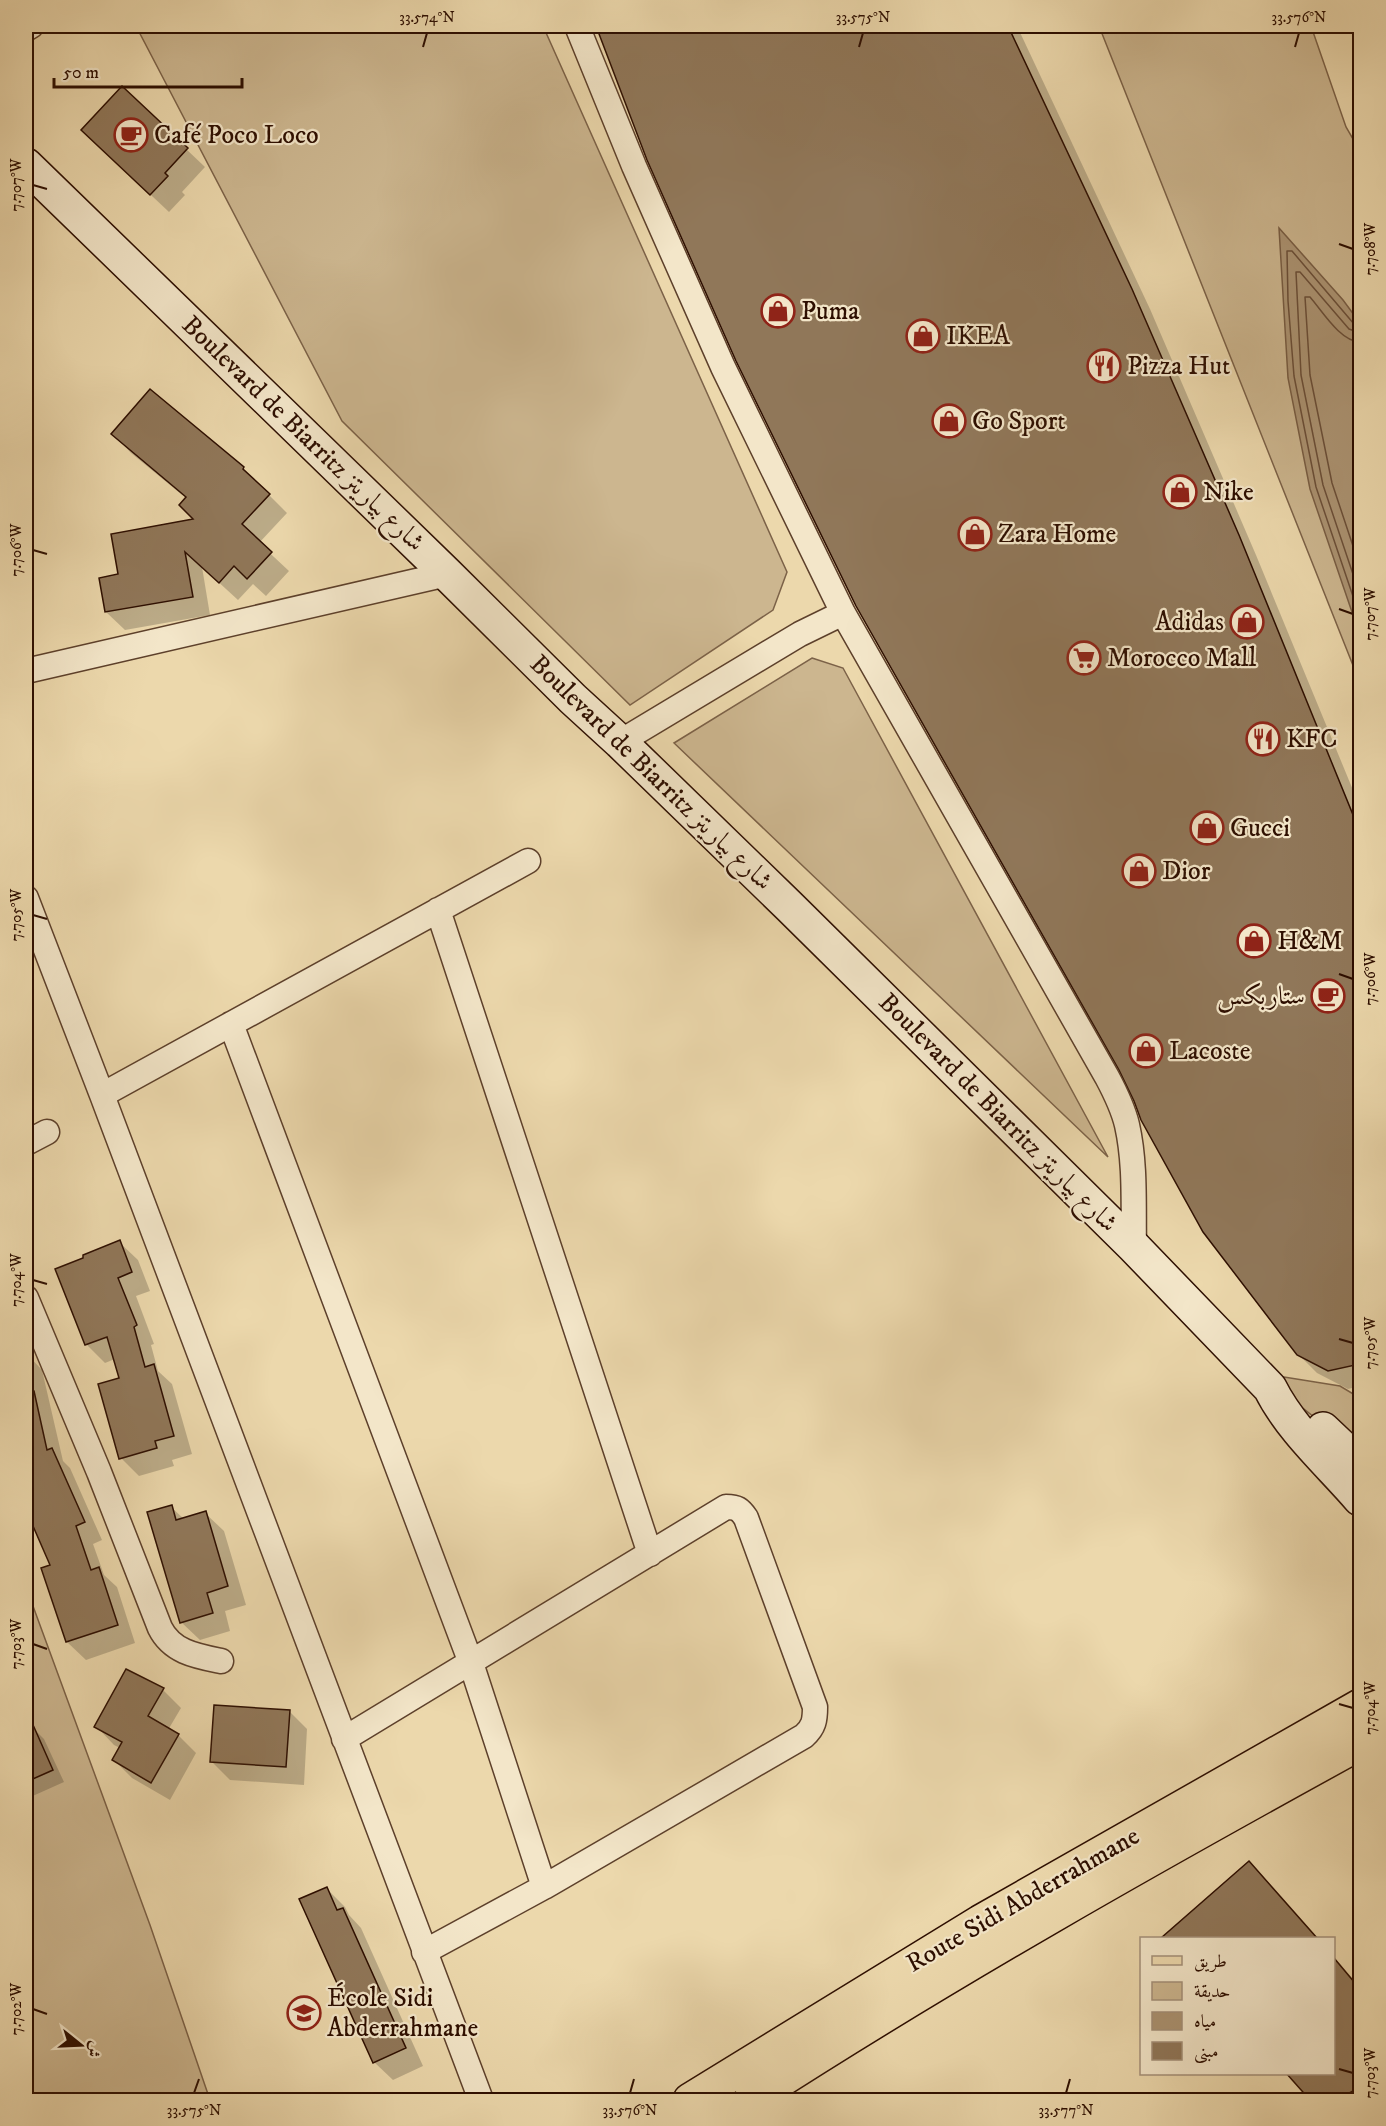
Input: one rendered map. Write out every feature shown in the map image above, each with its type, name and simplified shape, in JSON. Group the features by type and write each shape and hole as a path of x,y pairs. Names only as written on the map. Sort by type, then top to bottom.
{"main road":[{"name":"Route Sidi Abderrahmane","path":"690,2100 980,1922 1360,1706"},
{"name":"Route Sidi Abderrahmane","path":"755,2099 903,2003 1193,1835 1360,1743"}],"street":[{"path":"26,29 31,26"},
{"path":"577,26 634,166 723,367 843,613 1118,1100 1127,1122 1133,1158 1134,1247"},
{"name":"Boulevard de Biarritz شارع بياريتز","path":"26,165 573,699 789,906 1134,1247 1270,1388 1277,1402 1291,1420 1360,1499"},
{"path":"26,671 447,574"},
{"path":"620,742 800,634 843,613"},
{"path":"102,1095 528,861"},
{"path":"26,898 481,2100"},
{"path":"438,910 650,1554"},
{"path":"231,1024 471,1663 544,1887"},
{"path":"26,1143 47,1132"},
{"path":"26,1298 99,1472 164,1637 183,1651 220,1661"},
{"name":"Boulevard de Biarritz شارع بياريتز","path":"1270,1388 1285,1395 1360,1464"},
{"path":"344,1738 726,1507 736,1507 746,1518 814,1707 815,1720 812,1729 804,1736 544,1887 424,1952"}],"green space":[{"path":"136,26 543,26 787,572 773,610 630,705 342,421"},
{"path":"1099,26 1311,26 1346,127 1360,151 1360,683"},
{"path":"812,658 843,668 1108,1157 674,743"},
{"path":"1259,1373 1340,1386 1360,1398 1360,1454"},
{"path":"26,1587 150,1925 210,2100 26,2100"}],"water":[{"path":"1279,228 1343,300 1360,323 1360,631 1310,489 1288,378"}],"building":[{"name":"Morocco Mall","path":"596,26 1008,26 1132,289 1239,535 1360,832 1360,1364 1328,1371 1297,1355 1203,1232 1141,1120 1119,1070 856,606 736,361 647,160"},
{"path":"122,86 188,148 165,173 168,176 150,195 81,130"},
{"path":"150,389 244,467 243,469 270,494 242,524 272,552 247,579 234,566 219,583 185,552 193,597 105,612 99,578 118,574 111,534 193,519 179,505 186,497 111,434"},
{"path":"120,1240 132,1272 118,1278 137,1325 134,1327 145,1367 154,1364 174,1436 155,1441 157,1448 119,1459 98,1384 119,1378 107,1337 85,1345 55,1269"},
{"path":"34,1391 47,1450 52,1448 85,1522 76,1526 91,1570 99,1567 118,1625 66,1642 41,1568 50,1565 26,1510 26,1392"},
{"path":"172,1505 176,1520 206,1511 228,1586 207,1593 213,1613 180,1623 147,1512"},
{"path":"126,1669 164,1688 148,1716 179,1734 151,1783 112,1760 122,1742 94,1727"},
{"path":"214,1705 290,1710 286,1767 210,1762"},
{"path":"26,1709 53,1770 26,1782"},
{"path":"1249,1861 1316,1937 1162,1937"},
{"path":"327,1887 337,1910 343,1908 406,2048 373,2063 299,1899"},
{"path":"1335,1959 1360,1989 1360,2087 1337,2100 1310,2100 1288,2075 1335,2075"}],"place":[{"name":"Café Poco Loco","path":"131,135"},
{"name":"Puma","path":"778,311"},
{"name":"IKEA","path":"923,336"},
{"name":"Pizza Hut","path":"1104,366"},
{"name":"Go Sport","path":"949,421"},
{"name":"Nike","path":"1180,492"},
{"name":"Zara Home","path":"975,534"},
{"name":"Adidas","path":"1247,622"},
{"name":"Morocco Mall","path":"1084,658"},
{"name":"KFC","path":"1263,739"},
{"name":"Gucci","path":"1207,828"},
{"name":"Dior","path":"1139,871"},
{"name":"H&M","path":"1254,941"},
{"name":"ستاربكس","path":"1328,996"},
{"name":"Lacoste","path":"1146,1051"},
{"name":"École Sidi Abderrahmane","path":"304,2013"}]}
